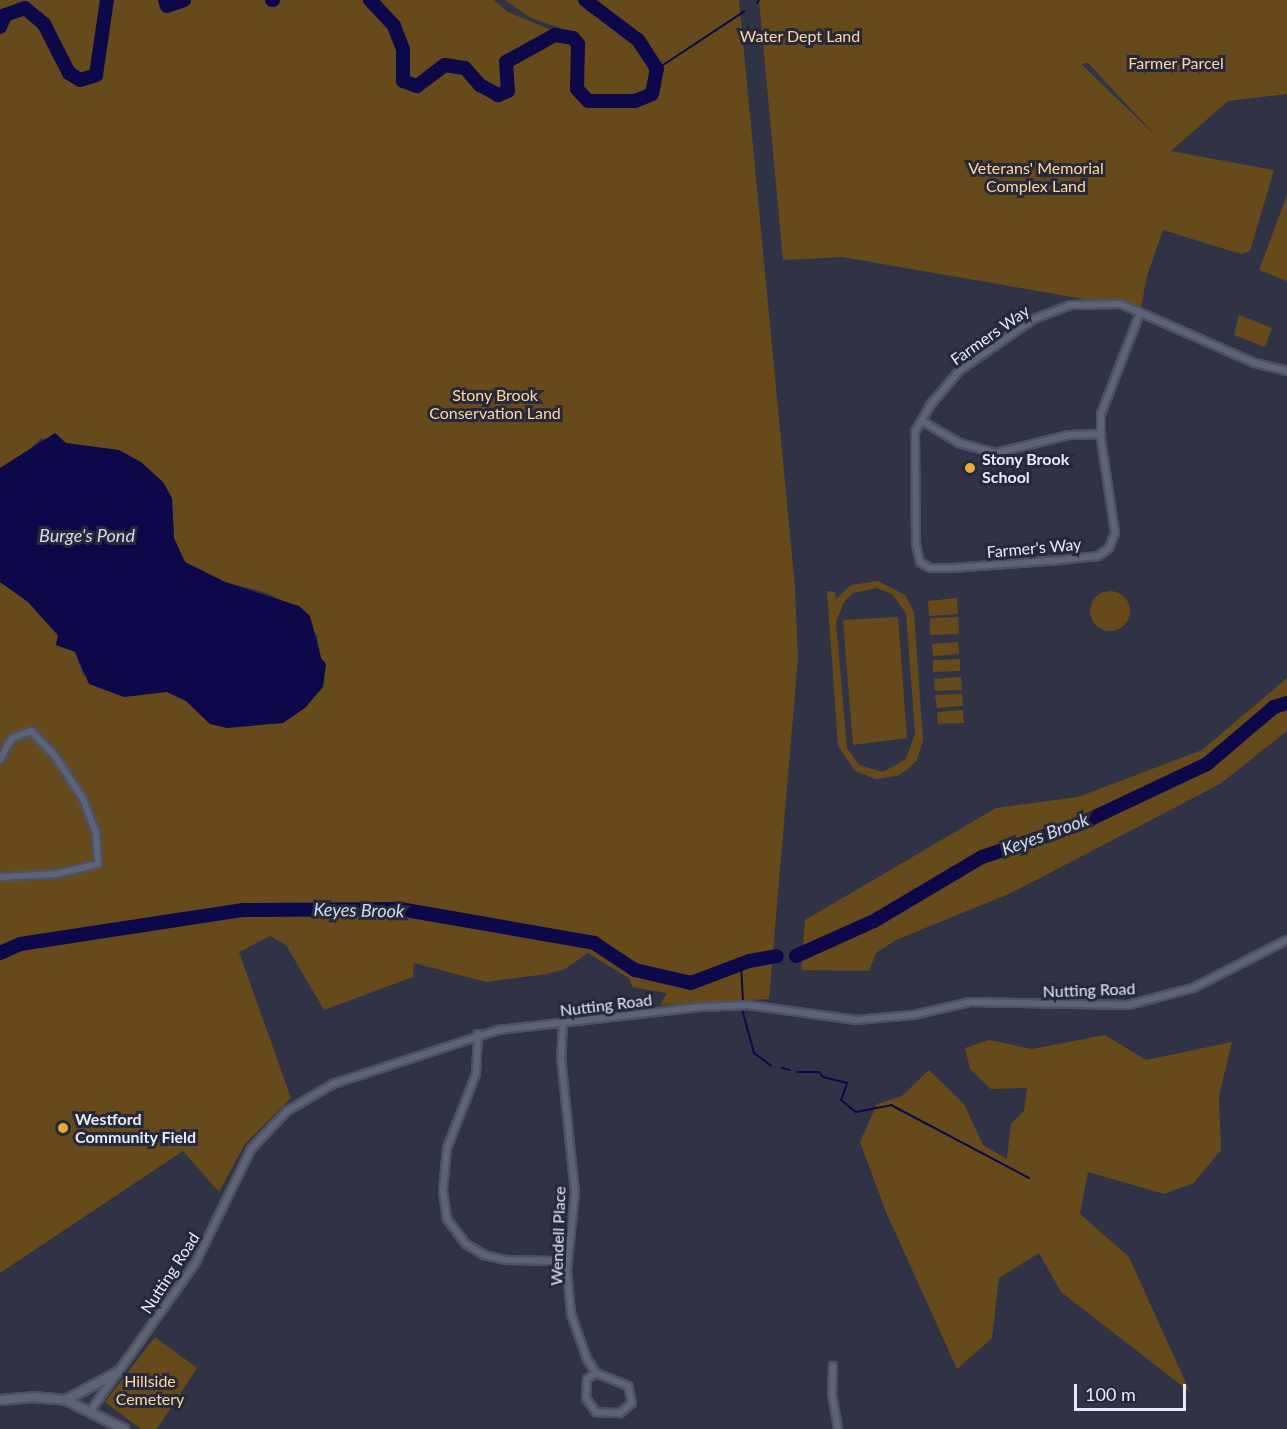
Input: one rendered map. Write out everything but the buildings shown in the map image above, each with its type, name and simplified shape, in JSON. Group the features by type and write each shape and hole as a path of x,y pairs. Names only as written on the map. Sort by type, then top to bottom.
{"main road":[{"path":"66,1400 118,1372"},
{"path":"0,1400 33,1397 66,1400 91,1410 111,1425 124,1429"}],"street":[{"name":"Farmers Way","path":"930,568 920,562 916,545 915,432 960,370 1034,319 1053,310 1092,302 1120,304 1140,313"},
{"path":"1140,313 1255,363 1287,371"},
{"name":"Farmer's Way","path":"930,568 1098,556 1109,548 1115,533 1101,434 1101,414 1140,313"},
{"path":"922,421 958,443 996,453 1069,435 1101,434"},
{"path":"0,759 12,738 32,731 55,756 83,799 96,833 98,864 56,874 0,877"},
{"name":"Nutting Road","path":"91,1410 196,1262 237,1171 276,1120 333,1084 478,1034 723,1005 856,1020 913,1015 970,1002 1128,1005 1193,988 1287,940"},
{"name":"Wendell Place","path":"563,1023 561,1057 575,1193 567,1270 571,1314 587,1359 596,1373"},
{"path":"478,1034 476,1074 447,1148 443,1191 447,1219 466,1244 484,1255 505,1260 556,1261 567,1270"},
{"path":"833,1366 832,1394 838,1429"},
{"path":"596,1373 628,1386 632,1403 620,1413 596,1412 586,1398 587,1379 596,1373"}],"green space":[{"name":"Stony Brook Conservation Land","path":"0,0 494,0 508,12 556,32 566,30 531,18 505,0 739,0 795,587 798,658 769,999 660,1005 667,993 632,987 630,979 588,953 565,969 547,974 486,982 414,963 413,977 324,1010 286,945 270,936 239,952 291,1098 245,1144 219,1192 183,1151 0,1273 0,582 28,602 58,636 56,645 75,651 83,675 134,696 149,691 167,692 186,701 210,724 321,658 317,635 290,605 267,593 225,582 185,562 174,538 172,498 72,444 41,438 22,457 0,468"},
{"path":"759,0 1287,0 1287,94 1228,101 1171,151 1274,170 1250,251 1241,254 1163,230 1147,276 1140,313 1124,306 842,257 783,260","holes":["1088,63 1157,137 1081,64"]},
{"path":"1287,195 1287,281 1259,270"},
{"path":"1239,315 1272,328 1265,347 1234,335"},
{"path":"878,581 905,595 914,612 923,740 917,760 897,776 876,779 855,771 838,746 827,591 835,592 836,599 851,585","holes":["877,588 892,594 906,613 915,733 906,759 883,772 859,765 847,748 836,622 844,602 853,593"]},
{"path":"1110,591 1118,592 1124,597 1129,603 1129,619 1124,625 1118,630 1110,631 1102,630 1096,625 1091,619 1090,611 1091,603 1096,597 1102,592"},
{"path":"957,598 958,614 929,616 928,601"},
{"path":"898,617 907,738 853,745 843,620"},
{"path":"958,617 959,634 930,635 930,618"},
{"path":"958,642 959,654 933,656 932,644"},
{"path":"960,659 960,671 933,672 933,660"},
{"path":"961,677 962,690 935,691 934,679"},
{"name":"Keyes Brook","path":"1287,678 1287,731 1220,784 1011,893 896,940 876,953 869,971 801,970 805,920 996,808 1078,797 1202,750"},
{"path":"962,694 963,706 937,708 935,695"},
{"path":"963,710 964,723 938,724 937,712"},
{"path":"1105,1035 1146,1060 1232,1042 1219,1096 1221,1150 1194,1183 1164,1194 1088,1172 1080,1214 1129,1257 1190,1392 1061,1292 1039,1253 999,1278 992,1338 957,1369 886,1212 860,1142 877,1104 902,1096 929,1070 964,1104 983,1145 1007,1159 1011,1124 1024,1111 1027,1088 991,1089 970,1069 965,1048 989,1040 1032,1049"},
{"name":"Hillside Cemetery","path":"155,1337 197,1368 157,1429 141,1429 105,1402"}],"water":[{"name":"Burge's Pond","path":"55,433 66,443 119,450 141,462 163,482 172,498 174,538 185,562 225,582 299,606 310,616 321,658 326,664 323,687 305,708 283,723 227,728 210,724 186,701 167,692 124,697 89,684 75,652 56,645 58,635 28,602 0,582 0,468"}],"waterway":[{"path":"0,27 5,15 25,8 44,24 69,73 80,80 96,75 107,0"},
{"path":"165,0 167,6 184,0"},
{"path":"370,0 394,26 403,49 403,81 417,86 445,65 465,68 480,85 498,95 508,91 506,62 555,35 573,38 578,44 577,89 588,101 635,101 652,94 657,69 638,40 585,0"},
{"path":"657,69 745,11"},
{"name":"Keyes Brook","path":"796,956 874,921 982,857 1080,824 1207,764 1274,707 1287,703"},
{"name":"Keyes Brook","path":"0,953 20,944 243,910 400,909 594,943 635,970 691,983 749,961 777,956"},
{"path":"741,964 743,1002"},
{"path":"742,1009 754,1053 771,1066"},
{"path":"782,1068 790,1070"},
{"path":"797,1072 819,1072 823,1077 847,1083 841,1100 856,1112 891,1105 1029,1178"}],"place":[{"name":"Stony Brook School","path":"970,468"},
{"name":"Westford Community Field","path":"63,1128"}],"park label":[{"name":"Water Dept Land","path":"800,36"},
{"name":"Farmer Parcel","path":"1176,63"},
{"name":"Veterans' Memorial Complex Land","path":"1036,177"}]}
